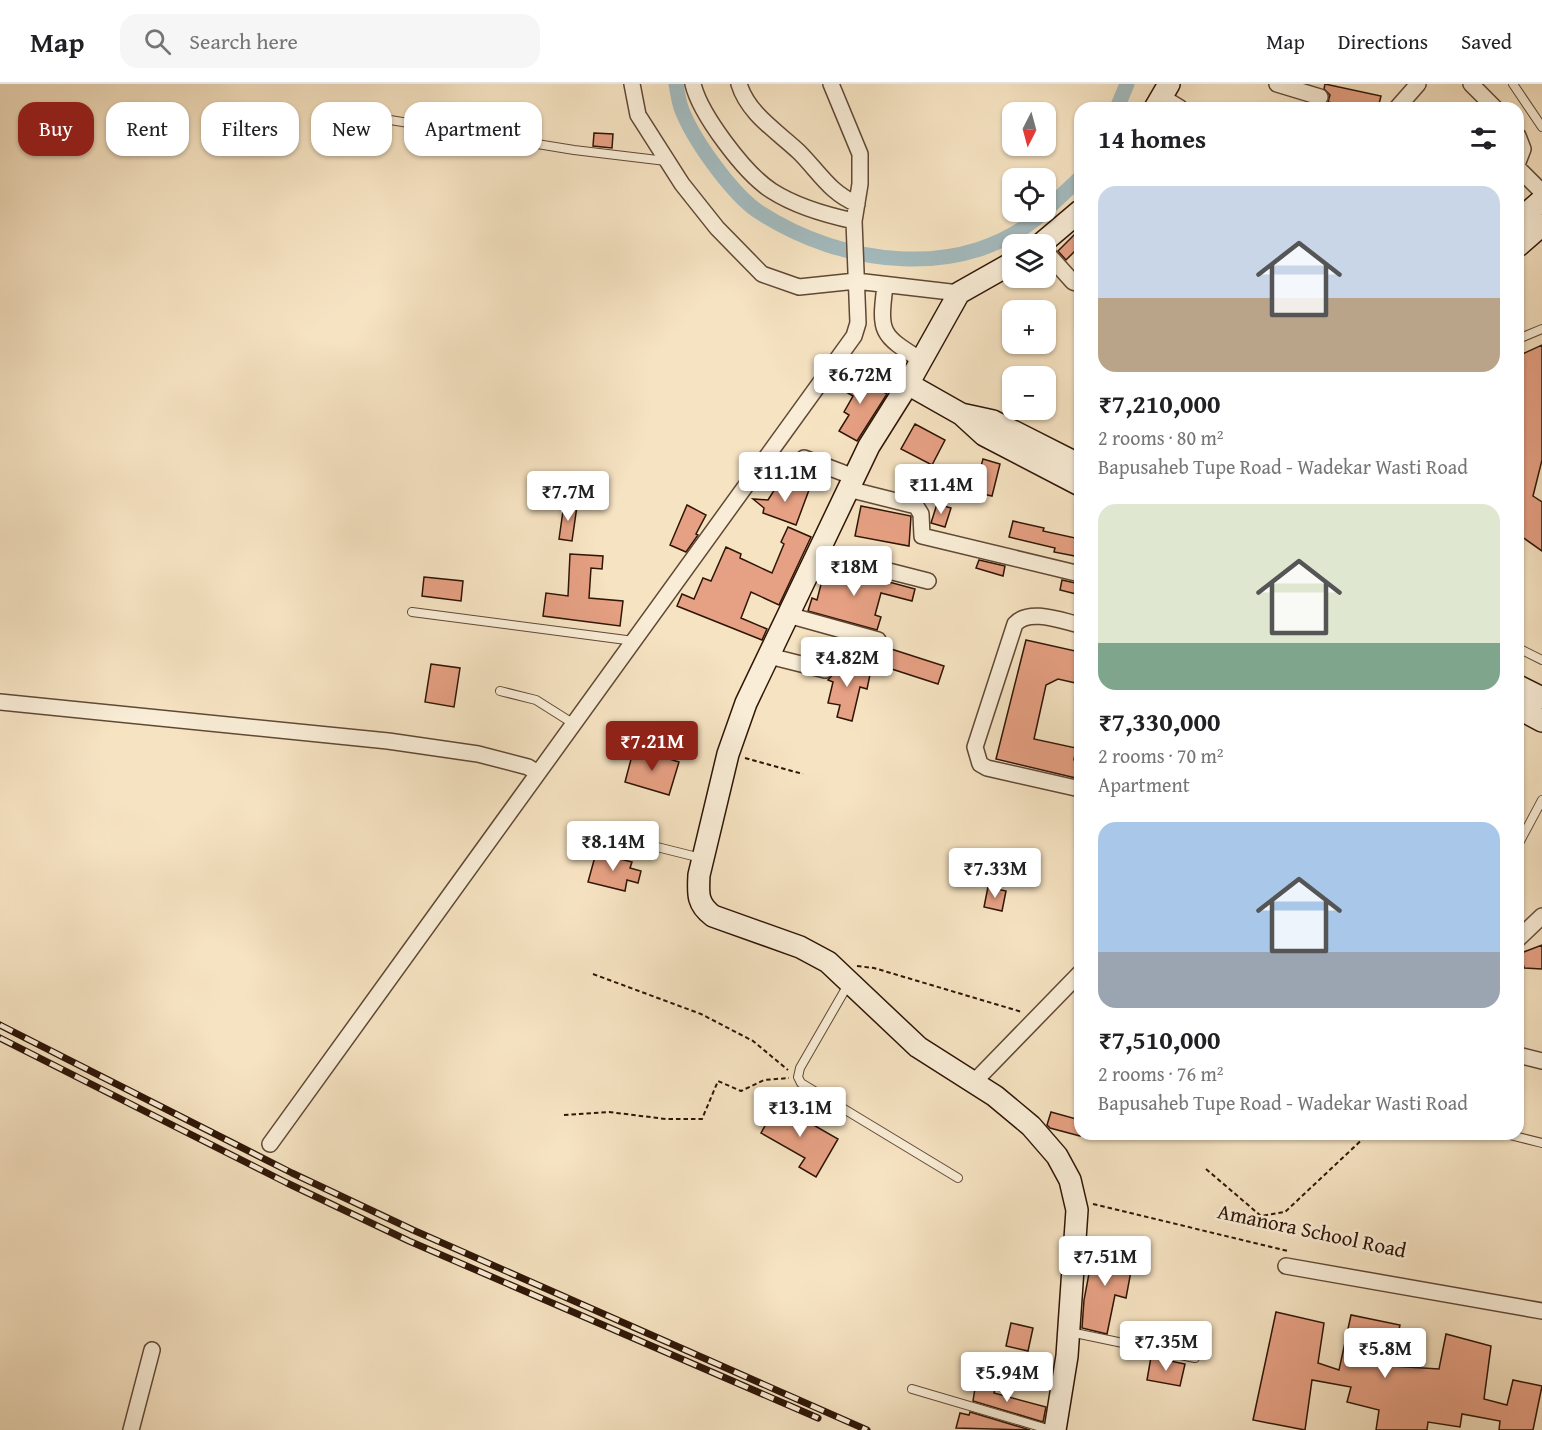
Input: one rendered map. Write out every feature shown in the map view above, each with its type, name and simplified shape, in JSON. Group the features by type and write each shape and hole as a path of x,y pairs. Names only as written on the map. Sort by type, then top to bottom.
{"street":[{"path":"632,84 638,115 667,162 717,228 762,274 799,287 856,281 959,293"},
{"path":"693,84 712,125 739,159 771,190 819,213 854,221"},
{"path":"739,84 742,93 769,127 800,153 831,189 857,204"},
{"path":"270,1144 854,336 858,323 854,221 860,154 831,84"},
{"path":"1277,84 1320,97"},
{"path":"1402,102 1418,84"},
{"path":"1471,84 1489,102"},
{"path":"1524,174 1542,192"},
{"path":"1524,216 1542,200"},
{"path":"1056,234 1074,222"},
{"path":"1524,241 1542,225"},
{"path":"1056,263 1074,282"},
{"path":"1002,269 959,293 908,384 869,446 851,483 746,703 728,754 703,859 698,895 702,908 712,916 800,947 828,962 918,1047 974,1082 1031,1126 1057,1156 1070,1180 1075,1200 1076,1219 1068,1331 1053,1430"},
{"path":"885,286 881,316 886,334 896,344 921,360"},
{"path":"908,384 961,414 984,435 1074,476"},
{"path":"804,458 851,483 916,506 921,514 922,536 1074,573"},
{"path":"818,552 928,581"},
{"path":"788,615 878,640"},
{"path":"1074,624 1034,616 1019,619 1015,624 975,747 980,764 987,768 1074,788"},
{"path":"769,656 825,670"},
{"path":"1524,689 1542,698"},
{"path":"0,702 396,742 481,755 528,766 538,774"},
{"path":"1524,711 1542,721"},
{"path":"1524,933 1542,916"},
{"path":"974,1082 1074,979"},
{"path":"1524,1056 1542,1061"},
{"name":"Amanora School Road","path":"1286,1266 1542,1311"},
{"path":"130,1430 152,1350"}],"lane":[{"path":"1513,84 1542,127"},
{"path":"392,120 574,150 667,162"},
{"path":"1524,336 1542,329"},
{"path":"412,612 634,641"},
{"path":"1524,651 1542,660"},
{"path":"500,691 536,700 574,724"},
{"path":"1524,834 1542,800"},
{"path":"585,829 703,859"},
{"path":"850,982 800,1068 798,1077 801,1083 958,1178"},
{"path":"1524,1138 1542,1143"},
{"path":"1068,1331 1196,1358"},
{"path":"912,1389 1053,1430"}],"path":[{"path":"728,754 803,774"},
{"path":"828,962 874,969 1039,1017"},
{"path":"593,974 701,1014 753,1041 798,1077"},
{"path":"564,1115 609,1112 666,1119 702,1119 718,1081 741,1091 764,1080 798,1077"},
{"path":"1206,1169 1261,1216 1285,1212 1362,1140"},
{"name":"Amanora School Road","path":"1075,1200 1298,1253"}],"building":[{"path":"1325,84 1381,96 1380,102 1328,102 1330,95 1324,89"},
{"path":"594,133 613,134 612,148 593,146"},
{"path":"1074,235 1074,252 1066,260 1058,251"},
{"path":"1542,345 1542,460 1533,496 1542,502 1542,551 1524,538 1524,353"},
{"path":"851,372 887,394 857,441 839,431 849,415 844,412 853,396 841,389"},
{"path":"915,424 945,440 932,465 901,449"},
{"path":"983,459 1000,464 992,496 974,492"},
{"path":"780,483 809,490 796,525 763,513 764,508 753,499 768,500 775,489 778,490"},
{"path":"564,504 577,506 572,541 559,539"},
{"path":"937,504 951,508 945,527 931,523"},
{"path":"687,505 706,515 696,534 698,535 686,552 670,545"},
{"path":"861,506 911,516 909,546 855,536"},
{"path":"1013,521 1044,528 1043,531 1074,538 1074,556 1054,552 1055,548 1009,537"},
{"path":"788,527 811,537 779,605 751,592 741,618 767,629 762,640 677,606 682,594 694,599 703,578 711,581 726,547 741,554 740,558 772,573 784,544 781,542"},
{"path":"570,554 603,556 602,569 591,568 589,598 623,601 620,626 543,616 546,593 568,596"},
{"path":"979,560 1005,566 1003,576 976,568"},
{"path":"826,565 915,589 912,601 881,593 875,615 881,617 877,630 808,611 812,598 817,600"},
{"path":"424,577 463,581 461,601 422,596"},
{"path":"1062,580 1074,583 1074,594 1060,590"},
{"path":"1026,640 1074,651 1074,683 1058,679 1046,685 1034,739 1074,748 1074,778 996,759"},
{"path":"885,647 944,666 938,684 870,662 875,649"},
{"path":"832,662 871,670 867,689 860,687 852,721 837,717 840,705 828,703 833,682 828,680 835,672"},
{"path":"431,664 460,668 454,707 425,702"},
{"path":"634,748 679,762 669,795 625,782"},
{"path":"596,853 632,862 630,868 641,871 638,883 627,880 625,891 588,882"},
{"path":"988,887 1006,891 1002,911 984,907"},
{"path":"1542,945 1542,969 1524,968 1524,952"},
{"path":"777,1104 838,1139 816,1177 799,1167 805,1158 761,1133"},
{"path":"1051,1112 1074,1118 1074,1134 1050,1128 1047,1125"},
{"path":"1094,1247 1134,1255 1126,1298 1115,1295 1107,1334 1082,1328 1084,1300"},
{"path":"1276,1312 1324,1323 1318,1363 1339,1370 1351,1315 1400,1325 1391,1366 1439,1369 1446,1334 1491,1346 1484,1399 1507,1405 1513,1380 1542,1386 1533,1430 1499,1430 1500,1421 1462,1414 1460,1427 1428,1422 1427,1430 1376,1430 1379,1410 1347,1402 1351,1387 1312,1380 1305,1430 1253,1420"},
{"path":"1011,1323 1033,1328 1028,1351 1006,1346"},
{"path":"1151,1357 1185,1364 1180,1386 1147,1380"},
{"path":"976,1382 996,1386 994,1393 1046,1407 1043,1422 973,1401"},
{"path":"970,1412 1030,1430 956,1428 960,1413 969,1415"}],"waterway":[{"path":"676,84 681,108 690,127 716,168 738,194 759,212 827,245 865,254 903,259 941,257 978,250 1012,235 1030,222"},
{"path":"1120,102 1127,84"},
{"path":"1056,201 1074,184"}],"railway":[{"path":"0,1025 292,1173 413,1230 867,1430"},
{"path":"0,1038 287,1183 409,1241 818,1418"}]}
